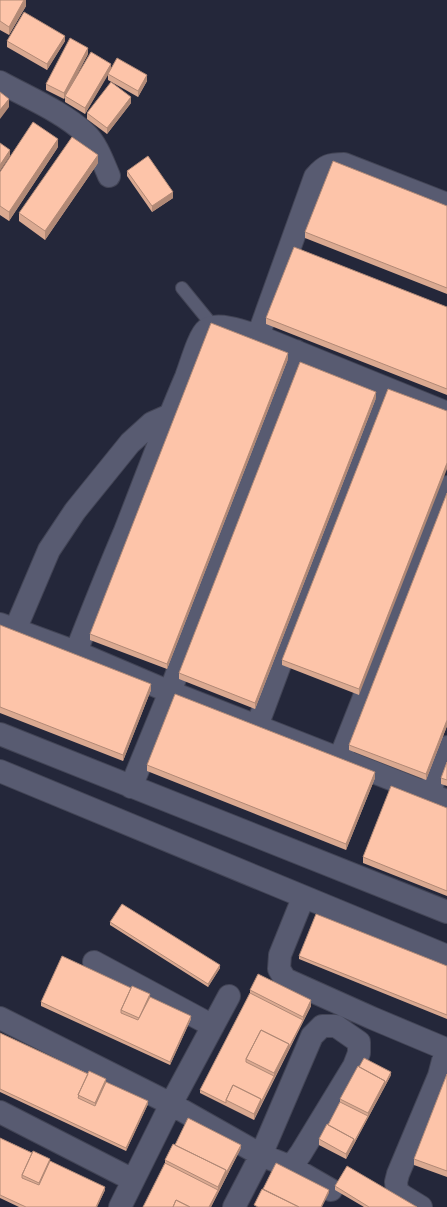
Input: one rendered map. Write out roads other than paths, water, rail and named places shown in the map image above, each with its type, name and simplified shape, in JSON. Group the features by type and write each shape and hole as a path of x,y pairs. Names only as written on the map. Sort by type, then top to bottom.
{"street":[{"path":"0,82 64,117 86,134 98,152 109,176"},
{"path":"258,336 315,177 322,169 331,164 344,164 447,204"},
{"path":"290,246 312,254"},
{"path":"76,652 193,360 199,339 205,330 213,326 242,331 258,336 447,413"},
{"path":"131,787 170,692 296,351"},
{"path":"257,726 383,388"},
{"path":"170,415 152,423 130,443 75,511 49,550 7,627 76,652 170,692 438,797 447,747"},
{"path":"340,758 447,487"},
{"path":"0,734 447,912"},
{"path":"0,772 447,956"},
{"path":"303,898 280,955 279,969 285,979 441,1047 445,1053 439,1076 396,1182 397,1191 402,1196 421,1207"},
{"path":"94,962 213,1026"},
{"path":"120,1207 171,1104 229,996"},
{"path":"0,1018 171,1104 261,1155 291,1166 330,1190"},
{"path":"234,1207 261,1155 312,1036 322,1026 336,1026 358,1042 359,1053 354,1066 301,1153 291,1166"},
{"path":"0,1112 133,1180"}],"lane":[{"path":"182,288 213,326"}]}
